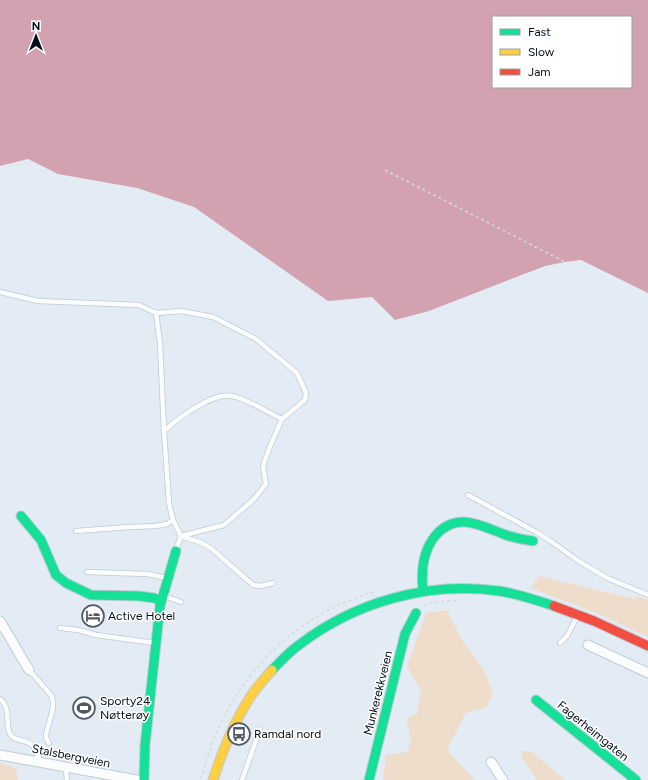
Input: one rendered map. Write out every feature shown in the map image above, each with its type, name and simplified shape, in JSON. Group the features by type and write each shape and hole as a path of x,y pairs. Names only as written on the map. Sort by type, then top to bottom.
{"street":[{"path":"21,516 38,537 56,575 66,583 91,595 162,598"},
{"path":"423,591 422,575 430,545 437,532 450,523 468,521 510,536 533,541"},
{"path":"144,780 145,745 162,598 176,551"},
{"path":"213,780 220,758 238,715 250,696 272,670 299,645 330,624 364,607 393,597 423,591 450,588 498,591 534,599 578,615 648,646"},
{"name":"Munkerekkveien","path":"369,780 405,634 416,613"},
{"path":"0,621 29,670"},
{"path":"588,645 648,673"},
{"name":"Fagerheimgaten","path":"536,700 636,780"},
{"name":"Stalsbergveien","path":"0,755 68,767 120,779 137,780"},
{"path":"491,762 503,780"}],"lane":[{"path":"0,292 38,301 139,305 156,313 182,311 213,317 256,339 297,373 306,393 305,400 282,419 263,466 266,484 253,500 224,525 181,536"},
{"path":"156,313 160,343 169,503 173,520 181,536 202,543 212,549 253,585 262,586 273,583"},
{"path":"164,431 193,409 225,395 238,398 282,419"},
{"path":"468,495 536,532 577,560 601,574 648,595"},
{"path":"76,531 156,526 164,525 173,520"},
{"path":"176,551 181,536"},
{"path":"87,572 147,574 167,578"},
{"path":"162,598 170,597 181,602"},
{"path":"560,643 567,636 578,615"},
{"path":"60,628 78,630 96,635 156,643"},
{"path":"29,670 51,695 53,700 54,706 46,735 46,740 49,743"},
{"path":"0,699 4,702 6,707 9,732 12,738 31,744 40,762"},
{"path":"242,780 260,729"},
{"path":"66,780 66,771 68,767"}],"path":[{"path":"385,170 565,262"},
{"path":"416,613 429,603 452,602 464,599"}],"shaded area":[{"path":"0,0 648,0 648,293 581,260 545,266 429,311 395,320 372,297 328,301 194,207 137,188 58,174 28,159 0,166"},
{"path":"539,576 635,599 637,596 648,600 648,637 601,615 531,588"},
{"path":"447,610 462,640 484,670 493,694 486,708 466,713 447,750 475,780 383,780 386,755 407,752 411,740 406,719 417,713 421,691 407,666 426,613"},
{"path":"521,751 531,751 565,780 537,780 522,758"},
{"path":"0,763 16,768 18,780 0,780"}],"traffic: fast":[{"path":"21,516 41,540 56,575 66,583 91,595 139,596 154,598 161,601"},
{"path":"423,591 422,576 428,547 436,535 444,528 452,524 461,522 470,523 506,535 533,541"},
{"path":"144,780 145,745 160,606 176,551"},
{"path":"272,670 299,645 344,617 368,606 419,592 446,589 499,591 527,597 554,606"},
{"path":"369,780 405,634 416,613"},
{"path":"536,700 636,780"}],"traffic: slow":[{"path":"213,780 224,749 238,718 252,695 272,670"}],"traffic: jam":[{"path":"554,606 594,621 648,646"}],"place":[{"name":"Active Hotel","path":"93,616"},
{"name":"Sporty24 Nøtterøy","path":"84,708"},
{"name":"Ramdal nord","path":"239,734"}]}
